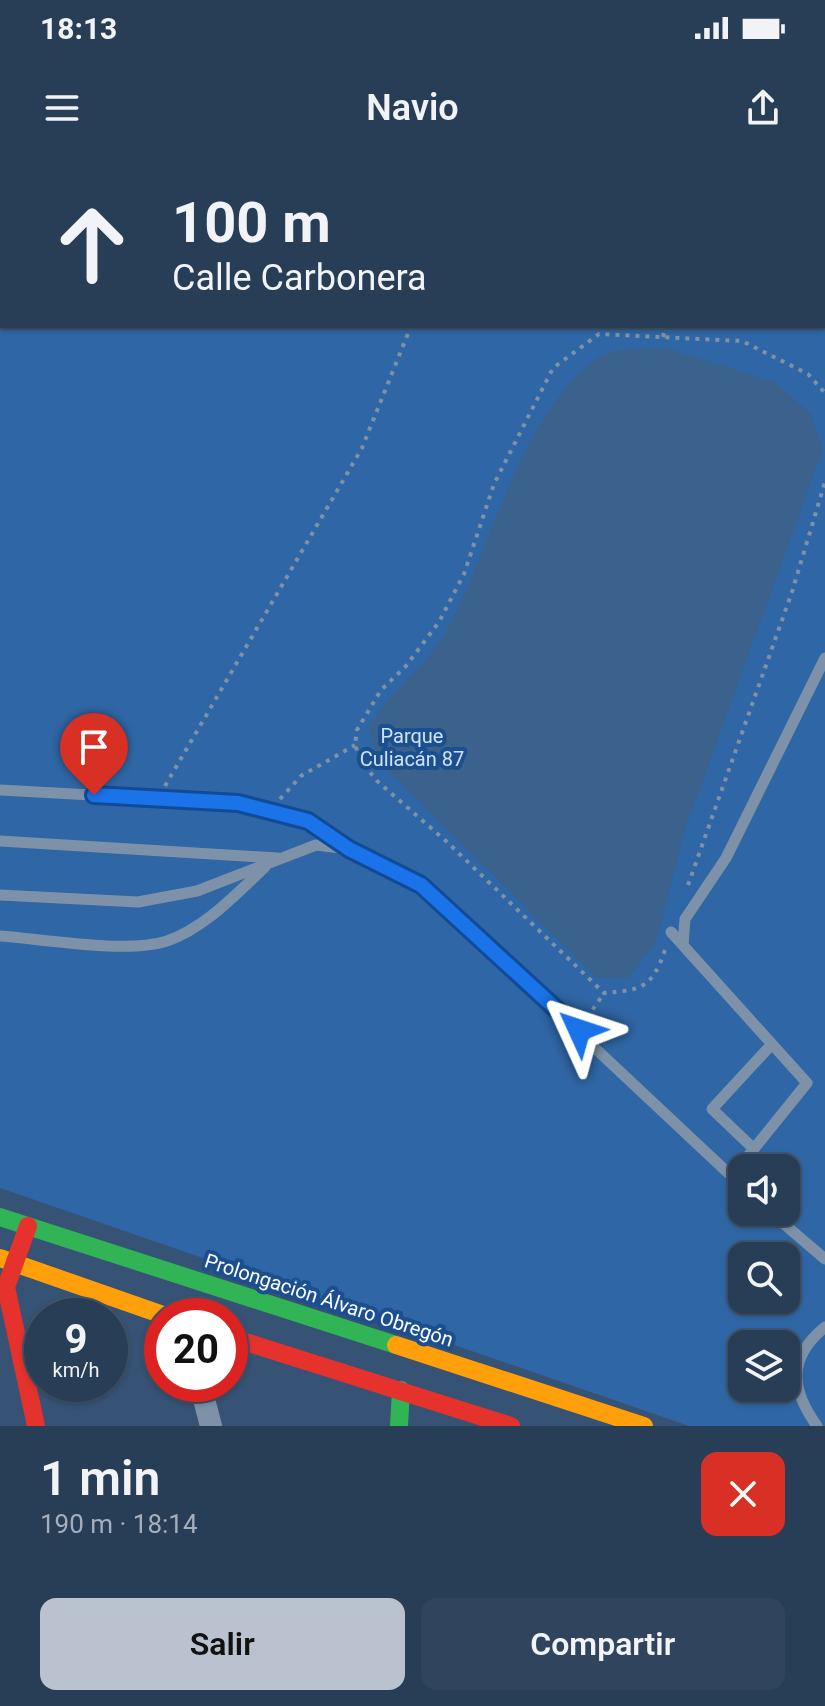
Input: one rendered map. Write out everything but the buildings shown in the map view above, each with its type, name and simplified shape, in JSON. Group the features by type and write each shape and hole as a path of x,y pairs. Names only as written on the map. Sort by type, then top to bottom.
{"main road":[{"name":"Prolongación Álvaro Obregón","path":"0,1217 644,1426"},
{"path":"28,1226 7,1260 6,1287 8,1312 36,1426"},
{"path":"7,1260 144,1308"},
{"path":"248,1343 511,1426"},
{"path":"399,1426 401,1390"}],"street":[{"path":"205,1402 211,1426"}],"lane":[{"path":"683,945 685,919 726,858 825,658"},
{"path":"0,790 238,803 308,821 349,849 421,885 728,1172"},
{"path":"0,841 282,858"},
{"path":"0,895 138,902 197,891 316,845 349,849"},
{"path":"0,936 141,946 166,941 192,929 269,863"},
{"path":"671,932 807,1083 750,1154"},
{"path":"754,1149 712,1109 771,1045"},
{"path":"786,1226 825,1259"},
{"path":"817,1426 800,1402 796,1375 812,1338 825,1327"}],"path":[{"path":"157,798 362,448 410,328"},
{"path":"663,337 665,328"},
{"path":"671,932 657,973 638,991 604,993 446,841 377,781 355,745 357,730 381,690 406,666 439,622 464,574 494,484 553,368 599,334 742,341 808,374 825,393"},
{"path":"684,896 792,592 825,482"},
{"path":"275,812 289,785 355,745"},
{"path":"579,1030 604,993"}],"green space":[{"name":"Parque Culiacán 87","path":"0,328 825,328 825,1426 689,1426 0,1188"}],"shaded area":[{"path":"666,348 774,382 810,413 823,449 684,832 656,942 628,978 597,978 379,761 369,728 448,629 529,444 573,380 606,354"}],"traffic: fast":[{"path":"0,1217 396,1345"},
{"path":"399,1426 401,1390"}],"traffic: slow":[{"path":"0,1258 144,1308"},
{"path":"396,1345 644,1426"}],"traffic: jam":[{"path":"28,1226 6,1287 36,1426"},
{"path":"248,1343 511,1426"}],"route":[{"path":"94,795 238,803 308,821 349,849 421,885 579,1030"}]}
